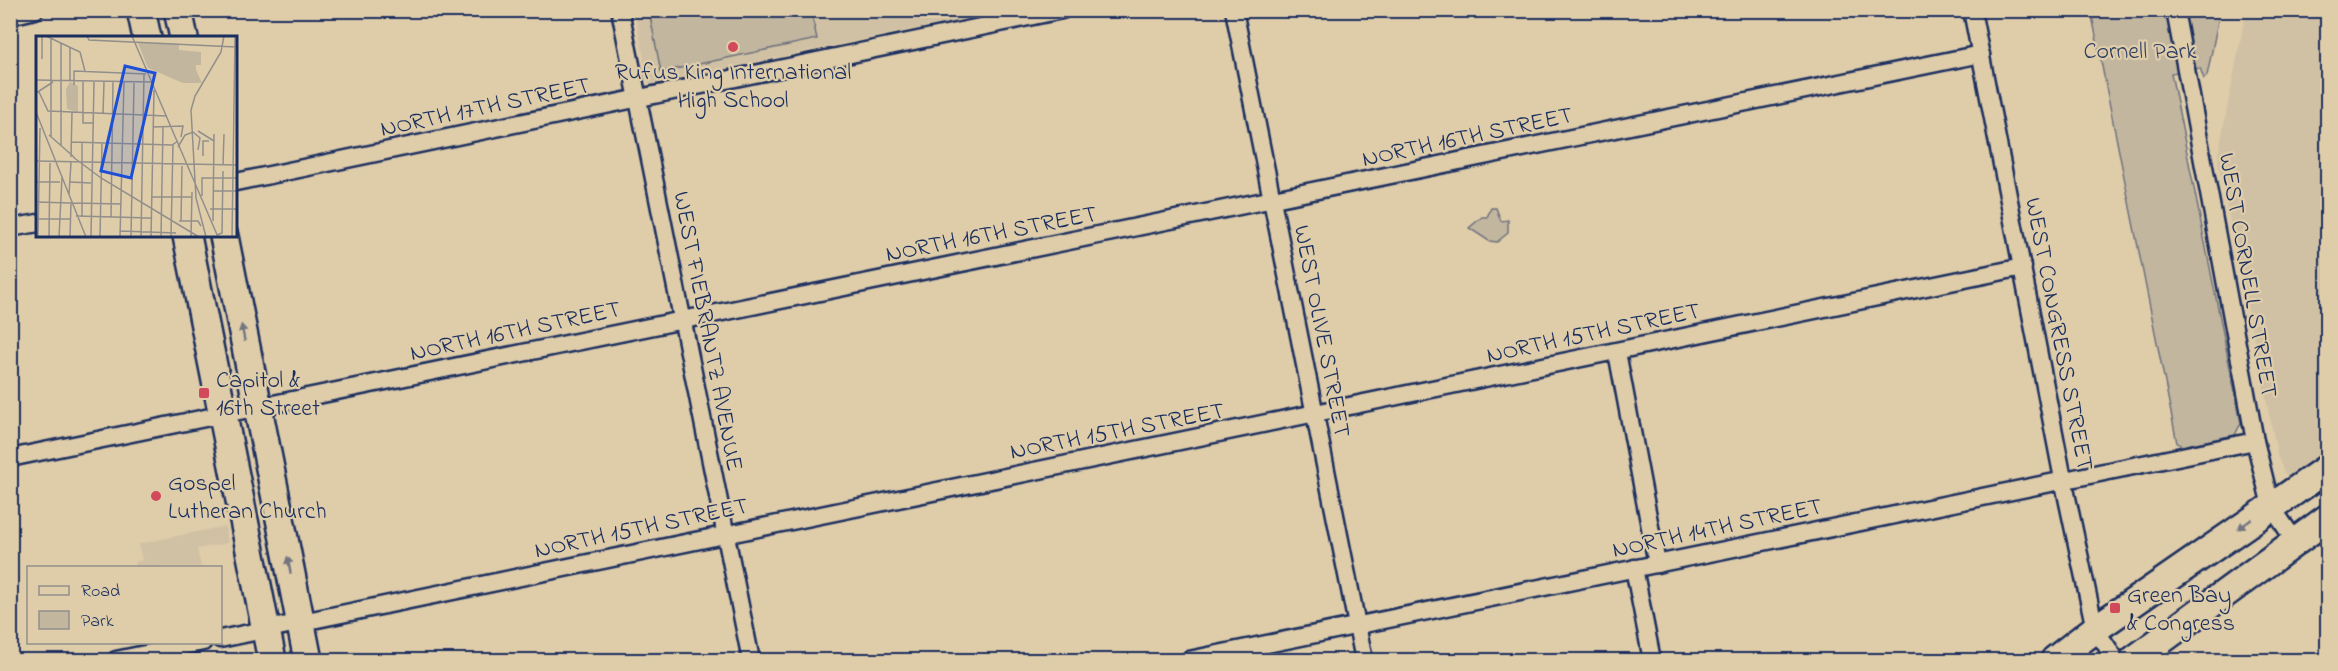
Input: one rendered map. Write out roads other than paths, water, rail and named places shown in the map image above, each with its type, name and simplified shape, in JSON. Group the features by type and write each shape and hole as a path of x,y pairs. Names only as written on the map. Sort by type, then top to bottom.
{"main road":[{"path":"141,10 147,36"},
{"path":"178,10 184,36"},
{"path":"187,237 273,660"},
{"path":"224,237 308,660"},
{"path":"2055,660 2095,629 2328,468"},
{"path":"2134,660 2328,518"}],"street":[{"path":"10,16 35,10"},
{"name":"WEST FIEBRANTZ AVENUE","path":"621,10 751,660"},
{"name":"NORTH 17TH STREET","path":"237,182 1062,10"},
{"name":"WEST OLIVE STREET","path":"1234,10 1364,660"},
{"name":"WEST CONGRESS STREET","path":"1972,10 2063,479 2095,629 2116,660"},
{"name":"WEST CORNELL STREET","path":"2175,10 2255,441 2271,506 2295,541"},
{"name":"NORTH 16TH STREET","path":"10,458 1981,54"},
{"path":"10,228 36,223"},
{"name":"NORTH 15TH STREET","path":"222,639 2023,267"},
{"path":"1617,352 1657,564"},
{"name":"NORTH 14TH STREET","path":"1189,660 2255,441"},
{"path":"1634,568 1652,660"},
{"path":"116,660 193,644"}],"place":[{"name":"Rufus King International High School","path":"733,47"},
{"name":"Capitol & 16th Street","path":"204,393"},
{"name":"Gospel Lutheran Church","path":"156,496"},
{"name":"Green Bay & Congress","path":"2115,608"}],"park label":[{"name":"Cornell Park","path":"2140,50"}]}
